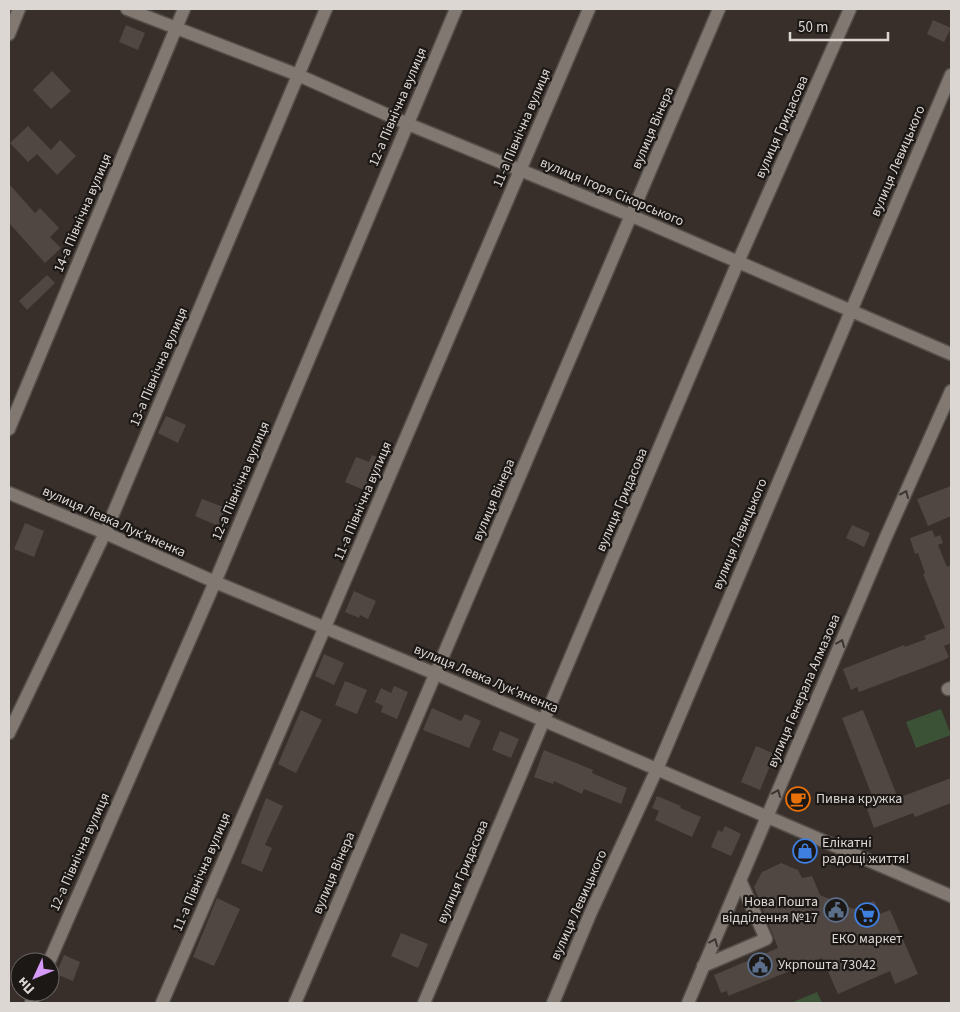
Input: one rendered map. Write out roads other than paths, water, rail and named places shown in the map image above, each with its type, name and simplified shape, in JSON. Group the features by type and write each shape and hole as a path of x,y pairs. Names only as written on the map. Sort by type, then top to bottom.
{"street":[{"path":"9,34 19,9"},
{"name":"вулиця Ігоря Сікорського","path":"127,9 298,75 408,124 632,216 951,354"},
{"name":"14-а Північна вулиця","path":"9,428 184,9"},
{"name":"13-а Північна вулиця","path":"9,733 105,533 326,9"},
{"name":"12-а Північна вулиця","path":"53,952 214,582 456,9"},
{"name":"11-а Північна вулиця","path":"162,1003 589,9"},
{"name":"вулиця Вінера","path":"295,1003 719,9"},
{"name":"вулиця Гридасова","path":"424,1003 738,262 850,9"},
{"name":"вулиця Левицького","path":"553,1003 590,912 657,769 951,75"},
{"name":"вулиця Генерала Алмазова","path":"689,1002 885,539 951,391"},
{"name":"вулиця Левка Лук'яненка","path":"9,493 105,533 214,582 545,720 951,896"},
{"path":"703,966 766,938 740,880"}],"place":[{"name":"Пивна кружка","path":"798,799"},
{"name":"Елікатні радощі життя!","path":"805,851"},
{"name":"Нова Пошта відділення №17","path":"836,910"},
{"name":"ЕКО маркет","path":"867,915"},
{"name":"Укрпошта 73042","path":"760,965"}]}
